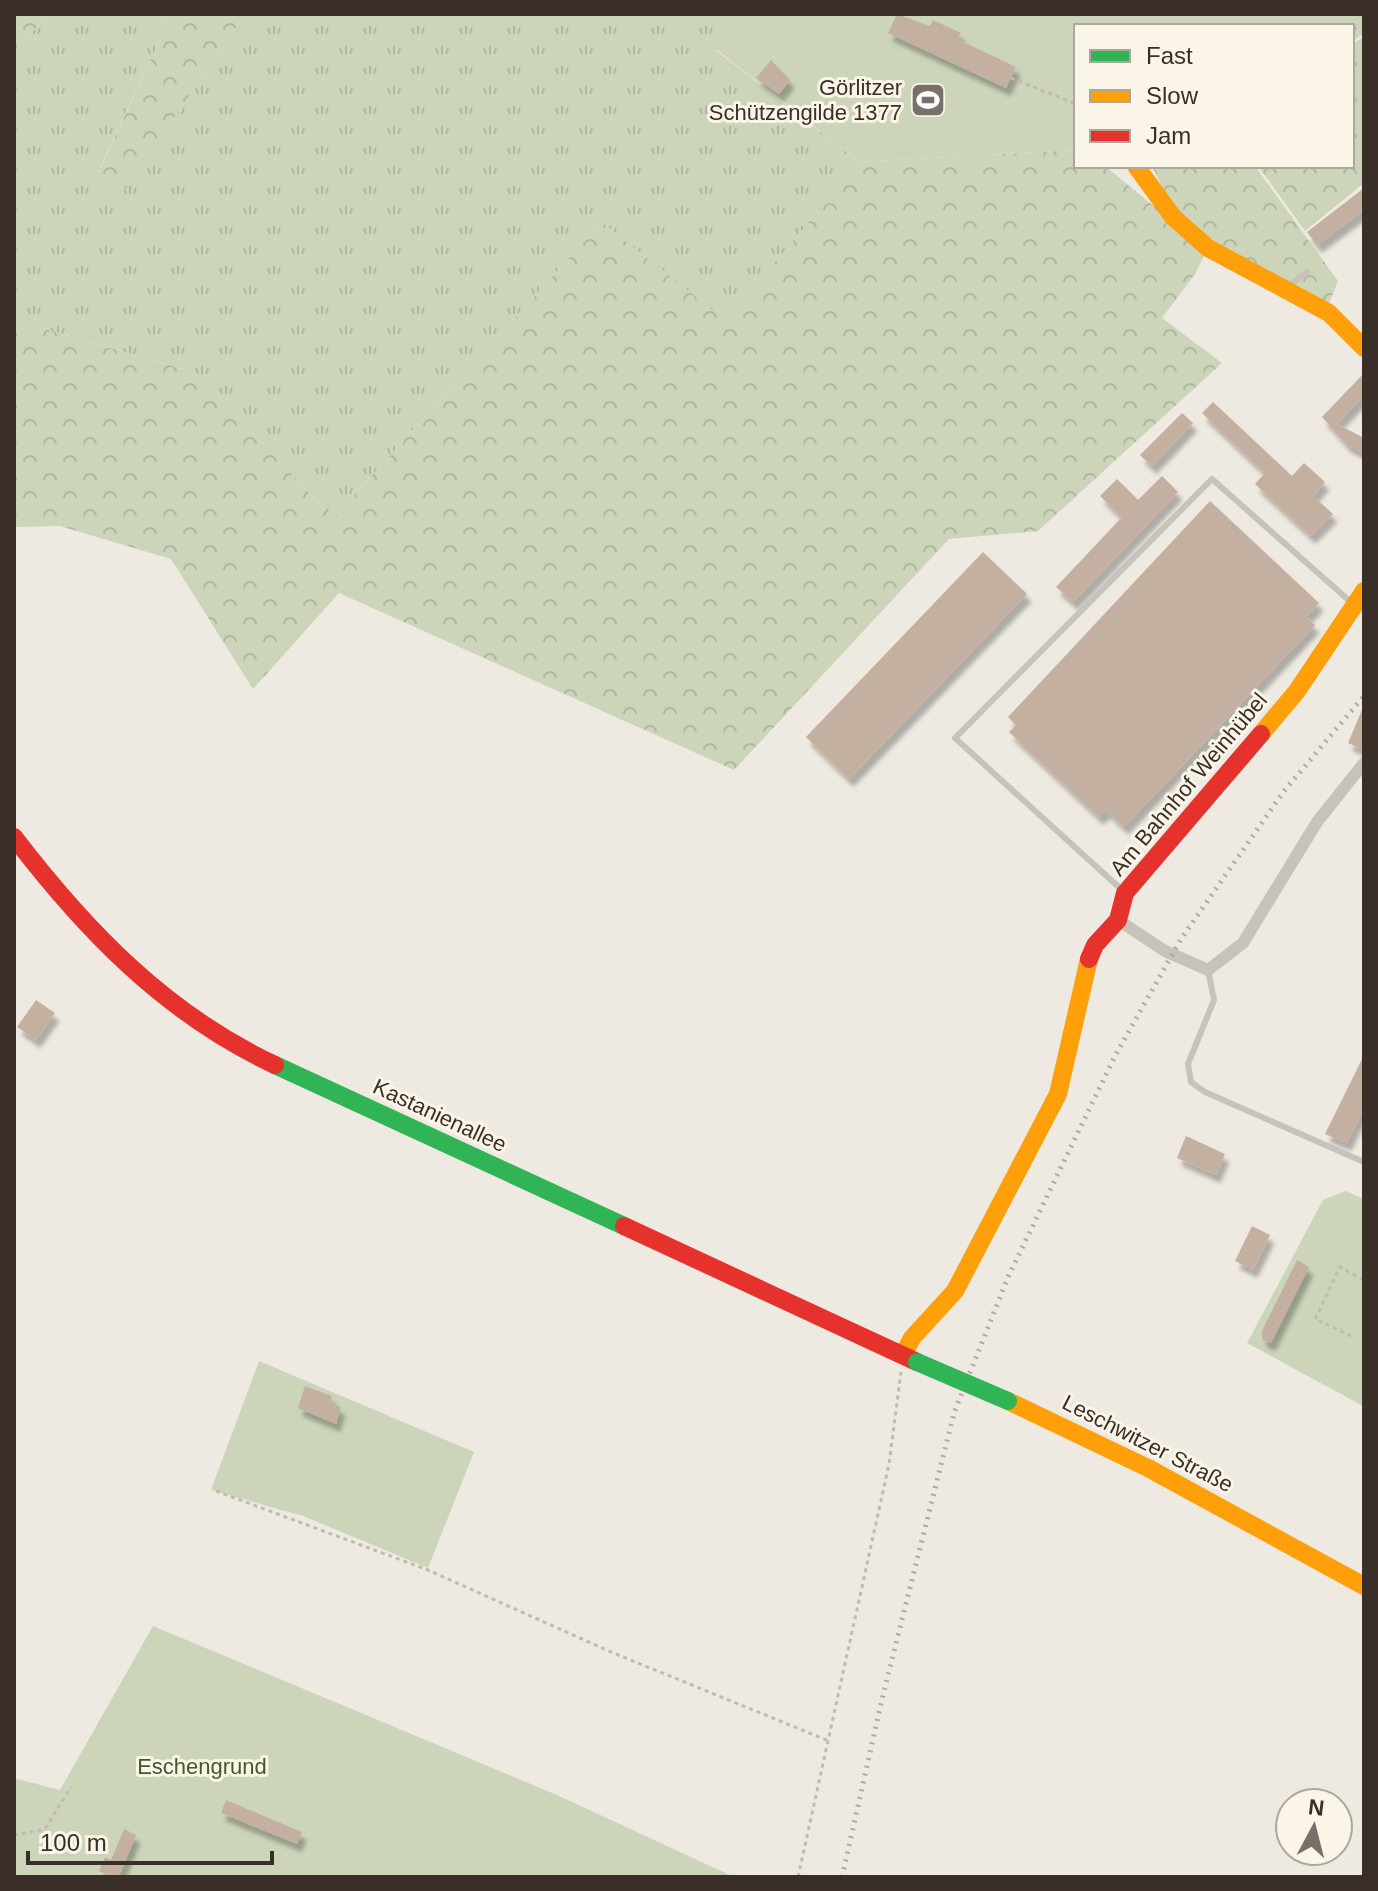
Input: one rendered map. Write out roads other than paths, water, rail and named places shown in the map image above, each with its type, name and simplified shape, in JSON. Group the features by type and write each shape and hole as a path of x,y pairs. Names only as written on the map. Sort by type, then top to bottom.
{"street":[{"path":"1137,168 1173,217 1208,248 1329,313 1364,348"},
{"name":"Am Bahnhof Weinhübel","path":"910,1358 912,1338 955,1291 1058,1094 1068,1061 1083,973 1095,945 1118,920 1125,893 1297,691 1360,599"},
{"path":"1118,920 1165,951 1208,970 1243,943 1317,822 1364,763"},
{"name":"Kastanienallee","path":"14,837 112,952 147,984 210,1029 267,1061 910,1358"},
{"name":"Leschwitzer Straße","path":"910,1358 1148,1468 1364,1586"}],"lane":[{"path":"1284,289 1307,272"},
{"path":"1125,893 955,738 1212,479 1360,599"},
{"path":"1208,970 1214,1000 1188,1064 1191,1082 1205,1092 1364,1162"}],"railway":[{"path":"842,1877 883,1695 954,1413 1008,1277 1115,1056 1181,939 1284,791 1364,696"}],"place":[{"name":"Görlitzer Schützengilde 1377","path":"928,100"}],"park label":[{"name":"Eschengrund","path":"202,1766"}]}
